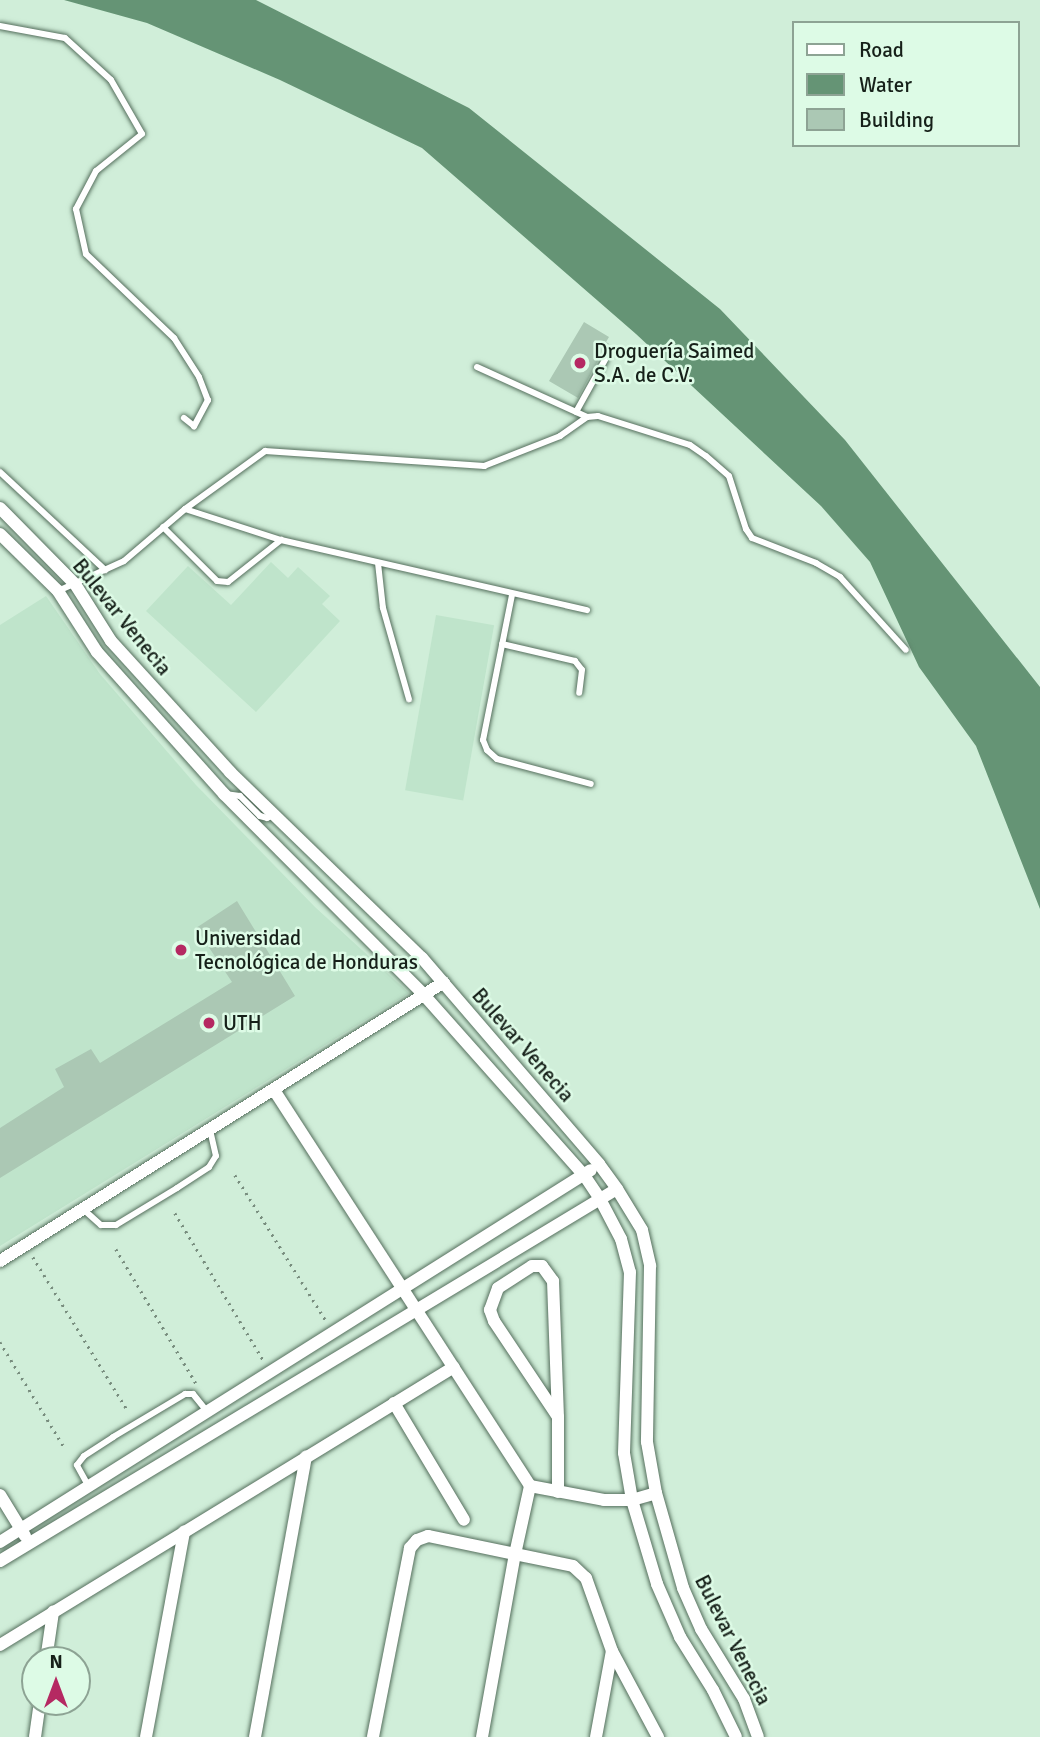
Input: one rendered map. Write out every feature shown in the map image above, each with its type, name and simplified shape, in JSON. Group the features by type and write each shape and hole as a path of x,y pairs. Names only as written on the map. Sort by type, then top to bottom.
{"street":[{"name":"Bulevar Venecia","path":"0,508 75,584 111,641 273,815 444,982 600,1164 617,1189 642,1230 650,1266 646,1442 671,1553 701,1629 744,1699 758,1737"},
{"name":"Bulevar Venecia","path":"0,534 58,591 97,652 224,794 424,995 584,1175 600,1199 621,1239 630,1272 624,1453 632,1500 661,1595 680,1637 713,1690 736,1737"},
{"path":"0,1261 444,982"},
{"path":"274,1090 530,1486 482,1737"},
{"path":"0,1542 600,1164"},
{"path":"0,1561 617,1189"},
{"path":"558,1417 494,1321 490,1310 498,1288 532,1266 542,1266 553,1281 558,1417 558,1492"},
{"path":"0,1645 454,1367"},
{"path":"394,1403 464,1520"},
{"path":"255,1737 306,1457"},
{"path":"530,1486 604,1500 632,1500 656,1493"},
{"path":"0,1495 29,1542"},
{"path":"146,1737 184,1531"},
{"path":"373,1737 410,1548 417,1540 428,1536 573,1566 580,1571 586,1578 612,1651 658,1737"},
{"path":"48,1646 52,1612"},
{"path":"596,1737 612,1651"},
{"path":"35,1737 38,1716"}],"lane":[{"path":"0,26 65,38 111,80 142,134 96,171 76,209 86,254 174,338 199,377 208,401 194,426 184,418"},
{"path":"576,412 605,360"},
{"path":"477,367 587,417 598,416 690,445 729,476 746,529 752,538 816,563 840,577 906,650"},
{"path":"58,591 124,561 185,509 265,451 484,466 560,436 587,417"},
{"path":"0,472 105,570"},
{"path":"185,509 281,540 512,595 587,610"},
{"path":"163,527 217,581 228,582 281,540"},
{"path":"378,563 383,608 410,699"},
{"path":"512,595 483,740 487,750 497,759 591,784"},
{"path":"502,644 576,661 582,670 579,693"},
{"path":"224,794 240,796 260,816 267,818 273,815"},
{"path":"83,1209 101,1225 116,1225 177,1188 209,1167 216,1156 210,1130"},
{"path":"89,1487 78,1465 84,1456 113,1437 185,1394 193,1394 210,1411"}],"path":[{"path":"235,1175 335,1333"},
{"path":"175,1213 271,1373"},
{"path":"25,1245 127,1409"},
{"path":"116,1250 210,1411"},
{"path":"0,1342 64,1447"}],"shaded area":[{"path":"271,562 288,578 298,567 330,596 322,604 340,621 256,712 146,611 188,566 231,605"},
{"name":"Universidad Tecnológica de Honduras","path":"46,596 100,674 196,785 315,907 409,993 0,1246 0,625"},
{"path":"436,615 494,625 463,801 405,790"}],"water":[{"path":"64,0 256,0 469,108 720,309 845,440 1040,687 1040,909 976,746 919,667 870,562 821,506 636,334 422,148 280,80 147,23"}],"building":[{"name":"Droguería Saimed S.A. de C.V.","path":"584,322 609,337 606,342 611,345 600,357 578,398 549,381"},
{"name":"UTH","path":"237,901 295,996 0,1178 0,1128 64,1087 55,1069 91,1049 100,1063 232,982 196,928"}],"place":[{"name":"Droguería Saimed S.A. de C.V.","path":"580,363"},
{"name":"Universidad Tecnológica de Honduras","path":"181,950"},
{"name":"UTH","path":"209,1023"}]}
